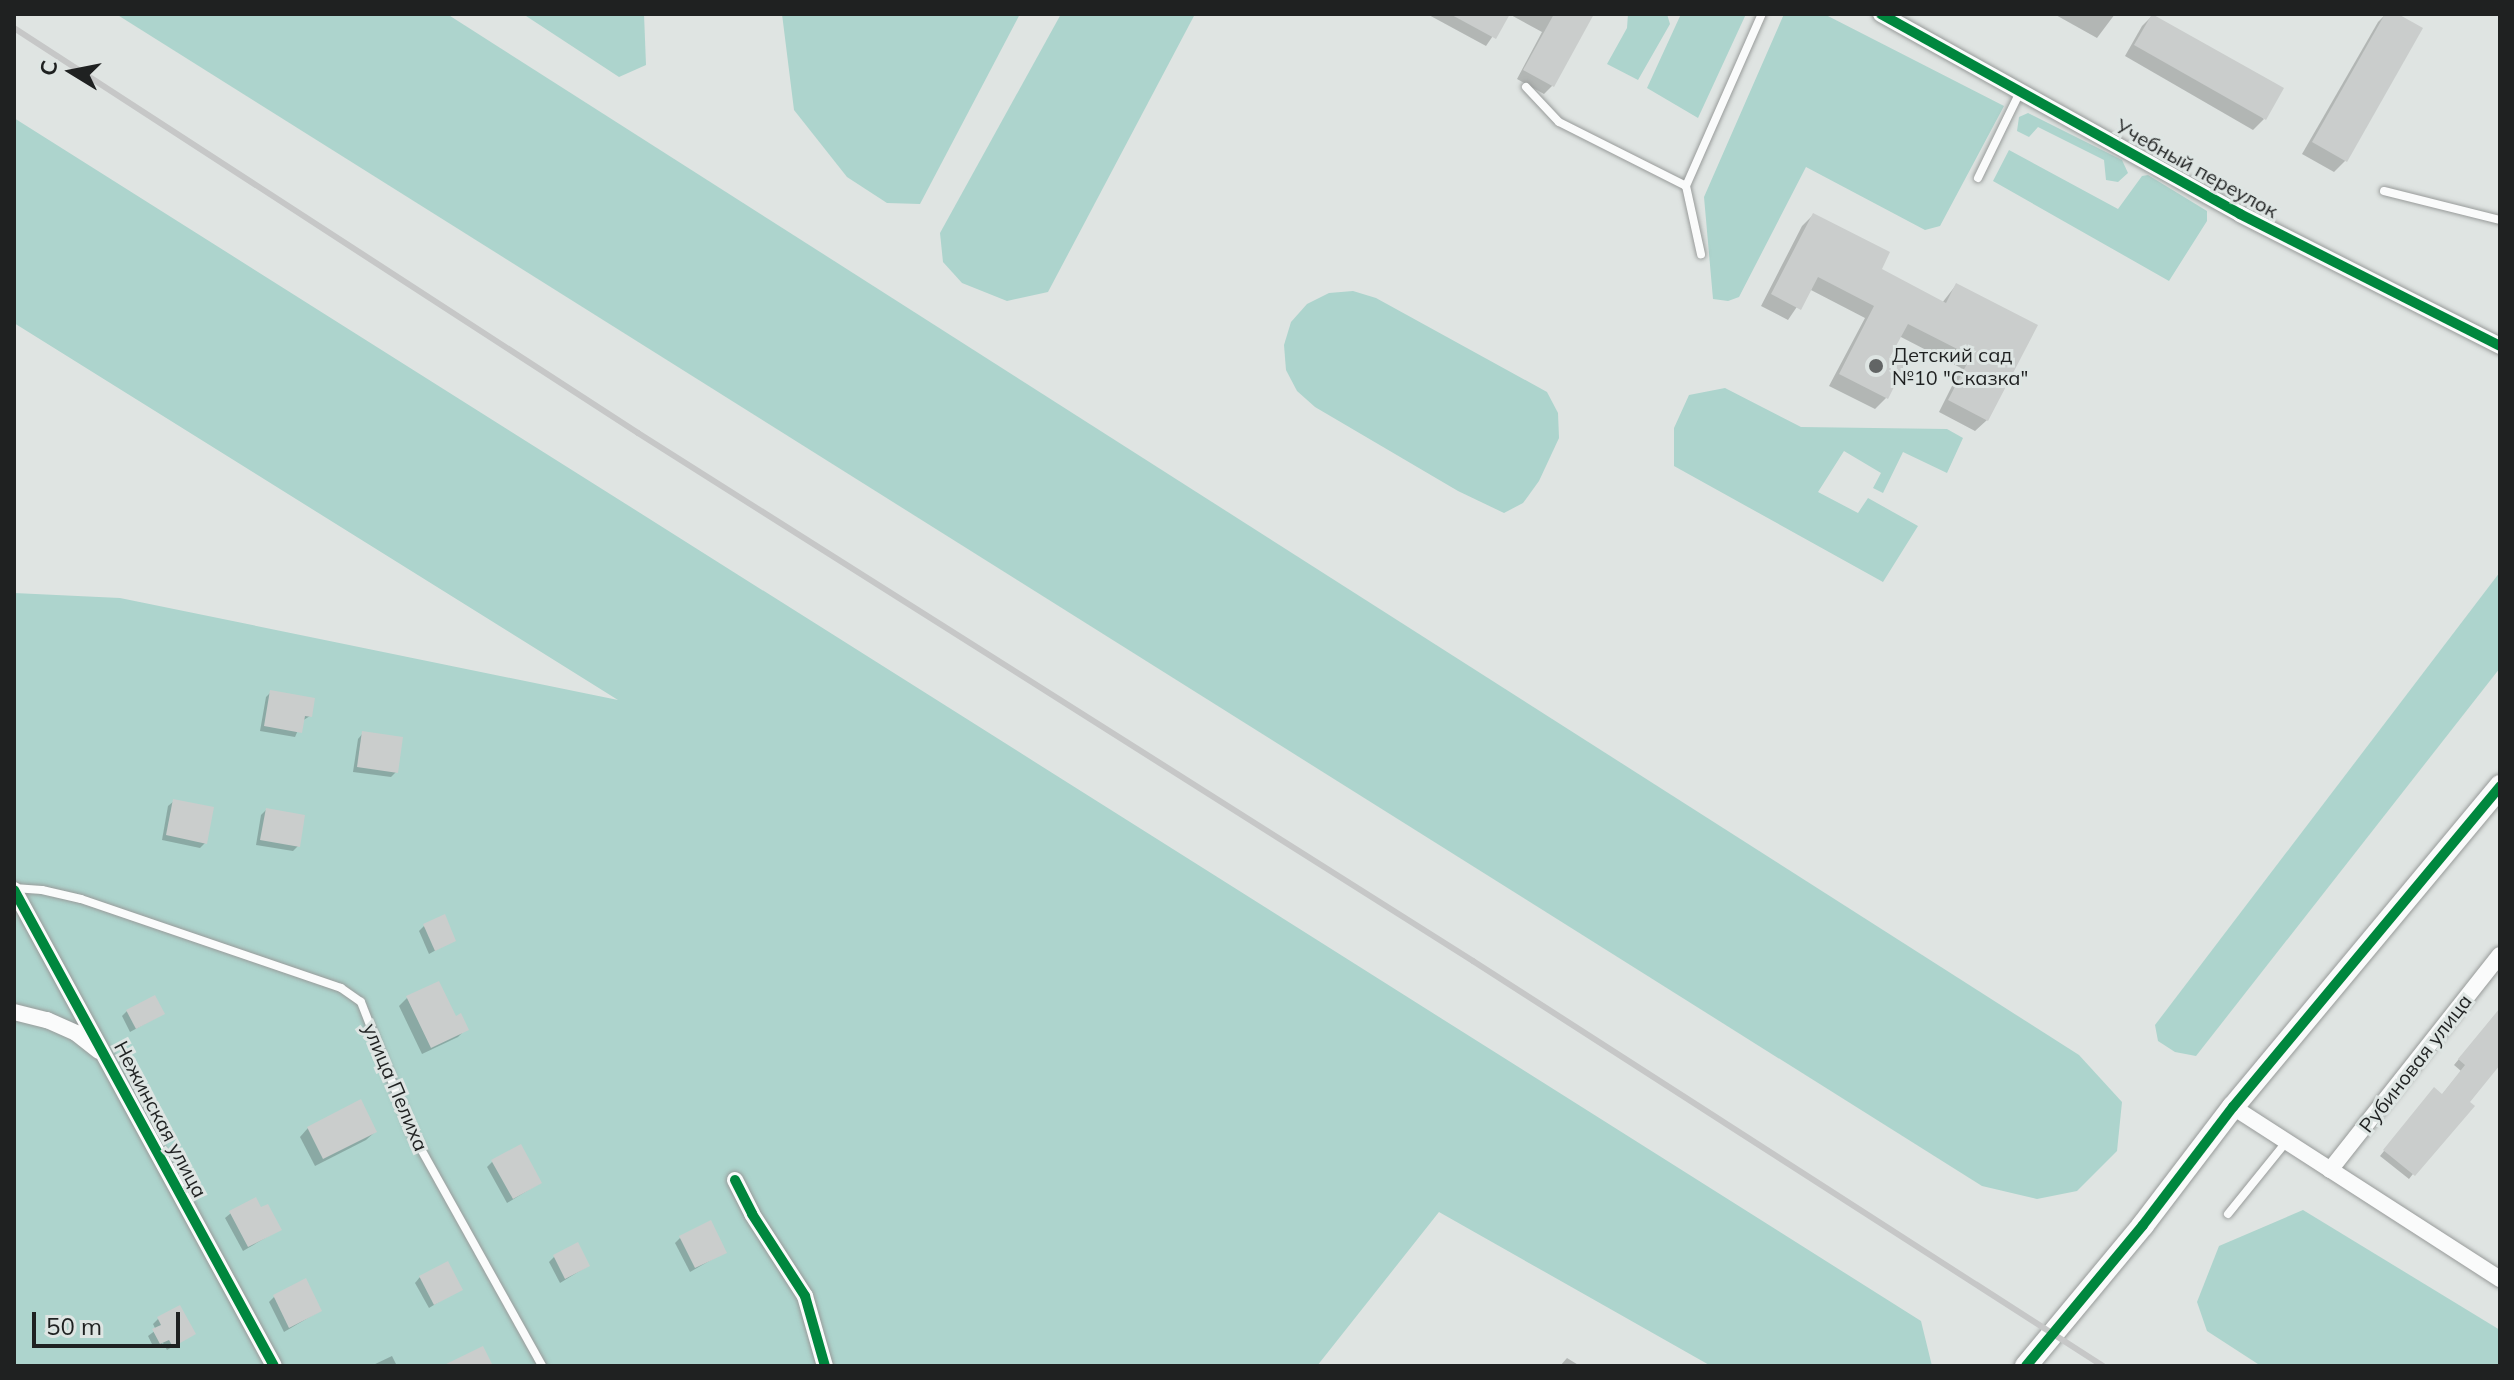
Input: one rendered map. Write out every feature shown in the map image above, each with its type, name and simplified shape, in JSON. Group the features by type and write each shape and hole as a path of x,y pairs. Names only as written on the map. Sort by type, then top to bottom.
{"street":[{"name":"Учебный переулок","path":"1881,14 2240,214 2500,346"},
{"path":"2026,1366 2143,1225 2233,1107 2500,786"},
{"name":"Нежинская улица","path":"14,889 274,1366"},
{"name":"Рубиновая улица","path":"2330,1170 2500,955"},
{"path":"14,1012 47,1020 76,1033 107,1057"},
{"path":"2233,1107 2500,1279"},
{"path":"735,1180 752,1214 805,1296 825,1366"}],"lane":[{"path":"1701,254 1686,186 1762,14"},
{"path":"1526,87 1559,122 1686,186"},
{"path":"1978,178 2020,91"},
{"path":"2384,191 2500,220"},
{"name":"улица Пелиха","path":"14,889 42,890 81,899 341,988 361,1002 412,1133 542,1366"},
{"path":"2228,1214 2286,1142"}],"shaded area":[{"path":"116,14 447,14 2079,1055 2122,1102 2117,1151 2077,1191 2037,1199 1982,1186"},
{"path":"523,14 644,14 646,65 619,77"},
{"path":"782,14 1020,14 920,204 887,203 847,177 794,110"},
{"path":"1061,14 1195,14 1048,292 1007,301 962,283 943,262 940,233"},
{"path":"1628,14 1667,14 1670,24 1638,80 1607,64 1627,28"},
{"path":"1681,14 1746,14 1698,118 1647,88"},
{"path":"1784,14 1824,14 2004,106 1940,226 1925,230 1806,167 1739,297 1728,301 1713,299 1704,197"},
{"path":"2028,113 2122,160 2128,173 2118,182 2106,180 2104,160 2038,127 2029,137 2017,131 2019,117"},
{"path":"14,118 1921,1321 1932,1366 1711,1366 1439,1212 1317,1366 14,1366 14,593 120,598 618,700 14,323"},
{"path":"2009,150 2118,209 2142,176 2148,175 2207,211 2207,221 2169,281 1993,181"},
{"path":"1353,291 1376,298 1547,392 1558,413 1559,438 1539,481 1523,503 1504,513 1458,491 1315,407 1297,391 1286,370 1284,345 1291,322 1307,304 1329,293"},
{"path":"1725,388 1801,427 1947,429 1963,438 1947,473 1903,452 1883,493 1873,488 1881,473 1844,451 1818,492 1858,513 1868,498 1918,526 1883,582 1674,466 1674,428 1689,395"},
{"path":"2500,572 2500,668 2196,1056 2175,1052 2158,1041 2155,1025"},
{"path":"2303,1210 2500,1330 2500,1366 2261,1366 2207,1331 2197,1302 2219,1246"}],"building":[{"path":"1450,14 1510,14 1496,39"},
{"path":"1554,14 1594,14 1554,87 1523,70"},
{"path":"2152,14 2284,88 2266,120 2134,45"},
{"path":"2385,14 2398,14 2423,28 2347,162 2312,142"},
{"path":"1813,213 1890,252 1882,269 1946,303 1956,283 2038,325 1988,421 1948,400 1971,356 1908,324 1890,357 1905,365 1888,399 1839,374 1874,306 1818,277 1801,310 1771,294"},
{"path":"270,690 315,698 312,717 305,716 302,733 264,726"},
{"path":"362,731 403,737 398,773 357,767"},
{"path":"173,799 214,807 207,844 166,835"},
{"path":"266,808 305,815 300,847 260,840"},
{"path":"445,914 456,941 435,951 423,924"},
{"path":"439,981 456,1016 461,1013 469,1030 431,1048 406,996"},
{"path":"155,995 165,1014 136,1029 126,1010"},
{"path":"2500,1008 2500,1065 2470,1102 2475,1106 2415,1176 2383,1150 2434,1087 2442,1094 2465,1065 2458,1059"},
{"path":"361,1099 377,1132 323,1159 307,1127"},
{"path":"521,1144 542,1183 513,1199 491,1160"},
{"path":"256,1197 261,1207 268,1204 282,1230 248,1247 229,1211"},
{"path":"711,1220 727,1253 695,1268 679,1236"},
{"path":"578,1242 590,1266 565,1279 553,1255"},
{"path":"448,1261 463,1290 434,1305 419,1276"},
{"path":"306,1278 322,1311 289,1328 273,1295"},
{"path":"180,1305 196,1334 173,1347 169,1340 160,1344 152,1329 161,1325 157,1317"},
{"path":"483,1346 493,1366 442,1366"}],"railway":[{"path":"14,28 638,433 1473,961 2103,1366"}],"cycle path":[{"path":"1881,14 2240,214 2500,346"},
{"path":"2026,1366 2143,1225 2233,1107 2500,786"},
{"path":"14,890 274,1366"},
{"path":"735,1180 752,1214 805,1296 825,1366"}],"place":[{"name":"Детский сад №10 \"Сказка\"","path":"1876,366"}]}
